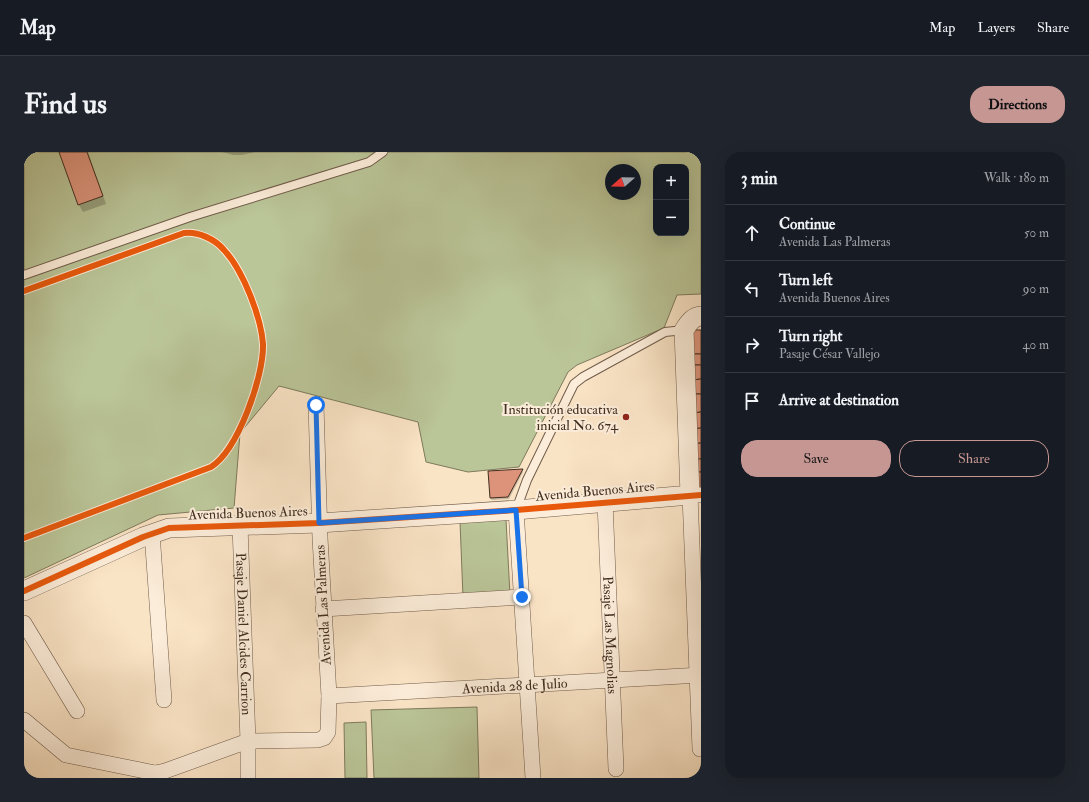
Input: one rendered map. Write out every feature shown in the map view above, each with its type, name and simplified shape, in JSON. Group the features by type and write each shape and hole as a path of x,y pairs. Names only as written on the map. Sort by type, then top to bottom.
{"street":[{"path":"700,749 696,495 684,330 690,321 696,316 701,316"},
{"name":"Avenida Las Palmeras","path":"248,741 318,740 324,738 328,732 329,696 319,523 316,405"},
{"name":"Avenida Buenos Aires","path":"24,591 152,533 169,528 319,523 516,510 696,495"},
{"name":"Pasaje Las Magnolias","path":"605,502 616,769"},
{"path":"516,510 533,778"},
{"name":"Pasaje Daniel Alcides Carrion","path":"240,526 248,778"},
{"path":"152,533 164,700"},
{"path":"323,609 522,597"},
{"path":"24,623 77,711"},
{"name":"Avenida 28 de Julio","path":"329,696 699,676"},
{"path":"24,720 66,756 155,773 169,774 248,741"}],"lane":[{"path":"24,275 190,217 369,162 383,152"},
{"path":"516,510 528,480 574,384 584,376 665,332 684,330"}],"green space":[{"path":"24,152 701,152 701,294 677,295 664,328 577,365 568,372 519,467 468,472 426,462 418,422 279,386 240,433 234,508 158,515 24,578"},
{"path":"506,520 510,595 463,597 460,522"},
{"path":"477,707 479,778 374,778 371,710"},
{"path":"366,722 367,778 345,778 344,723"}],"building":[{"path":"59,152 87,152 103,196 78,205"},
{"path":"694,330 701,330 701,354 692,354 691,332"},
{"path":"692,354 701,354 701,365 692,365"},
{"path":"692,365 701,365 701,379 692,380"},
{"path":"701,379 701,394 692,394 692,380"},
{"path":"692,394 701,394 701,412 692,413"},
{"path":"701,412 701,428 692,429 692,413"},
{"path":"701,428 701,443 692,444 692,429"},
{"path":"701,443 701,459 693,459 692,444"},
{"path":"693,459 701,459 701,472 693,472"},
{"path":"523,469 508,497 490,498 488,471"},
{"path":"693,472 701,472 701,490 694,491"}],"cycle path":[{"path":"24,291 184,233 194,233 216,242 238,269 255,308 262,333 263,344 259,374 248,411 231,445 221,458 211,467 24,538"},
{"path":"24,591 143,537 169,528 319,523 516,510 701,495"}],"place":[{"name":"Institución educativa inicial No. 674","path":"626,417"}],"route":[{"path":"316,405 319,523 516,510 522,597"}]}
